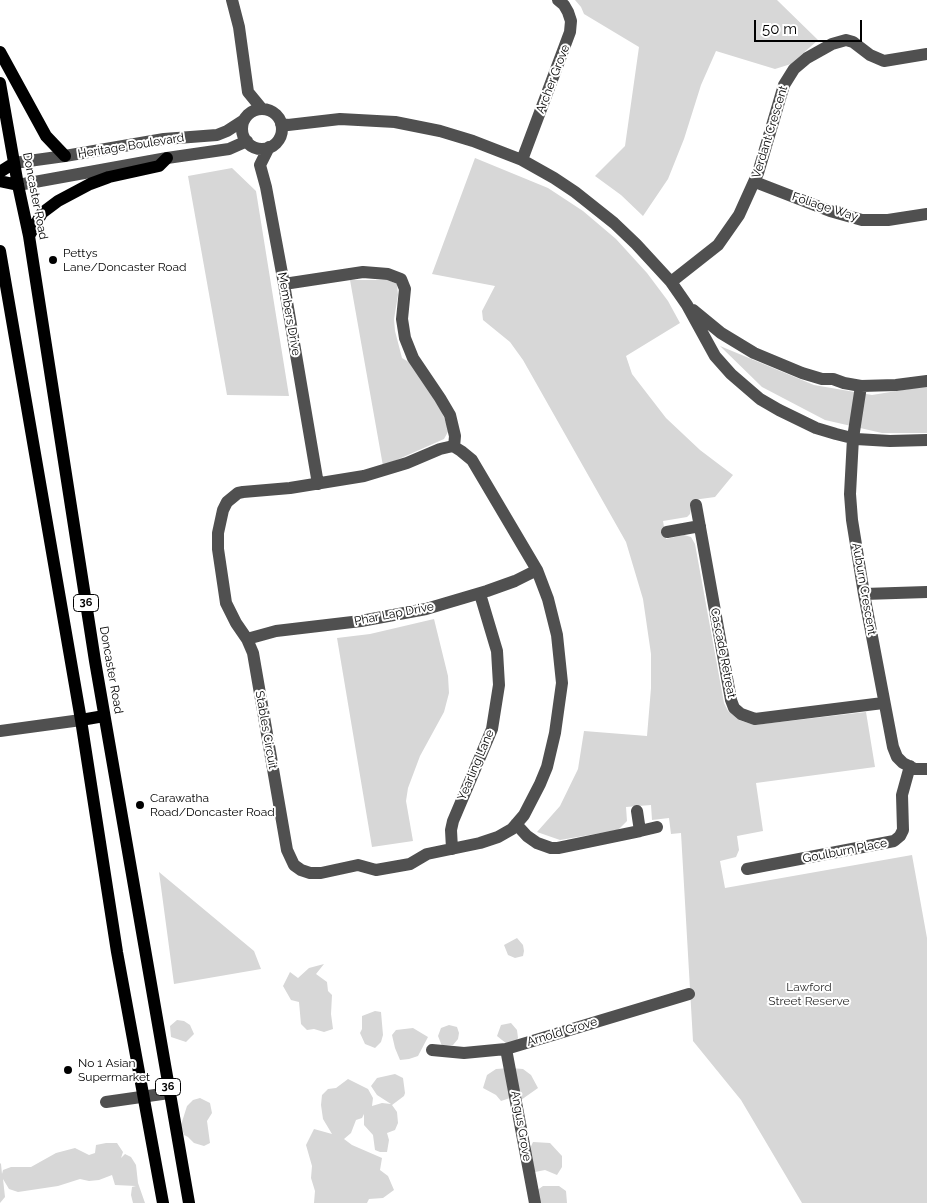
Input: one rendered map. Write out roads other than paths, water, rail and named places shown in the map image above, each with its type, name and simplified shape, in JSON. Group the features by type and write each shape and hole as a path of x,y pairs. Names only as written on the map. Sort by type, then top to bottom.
{"main road":[{"path":"0,52 46,136 65,156"},
{"name":"Doncaster Road","path":"0,83 29,236 104,716 189,1203"},
{"path":"29,236 42,213 58,201 90,184 109,177 159,166 168,158"},
{"path":"0,172 14,163"},
{"path":"0,181 18,185"},
{"name":"36","path":"0,250 81,720 117,952 163,1203"},
{"path":"81,720 104,716"}],"street":[{"path":"232,0 239,27 248,92 262,109 274,113 281,124 280,135 274,144 269,147 257,148 247,141 242,130 244,120 252,112 262,109"},
{"name":"Archer Grove","path":"522,160 570,32 568,12 558,0"},
{"name":"Verdant Crescent","path":"672,282 718,245 739,215 755,182 784,85 794,69 807,58 832,44 846,40 853,42 879,60 884,61 927,54"},
{"path":"281,124 288,125 340,119 395,122 440,131 473,141 522,160 554,178 601,212 636,244 672,282 715,356 745,387 766,403 816,428 853,438 890,441 927,440"},
{"name":"Heritage Boulevard","path":"14,163 164,139 217,135 244,120"},
{"name":"Heritage Boulevard","path":"18,185 168,158 228,150 247,141"},
{"name":"Members Drive","path":"269,147 260,166 266,187 284,284 318,484"},
{"name":"Foliage Way","path":"755,182 830,211 862,220 888,220 927,214"},
{"path":"284,284 363,272 388,274 401,278 405,288 402,319 405,338 413,358 450,415 455,436 454,447"},
{"path":"687,305 721,333 754,353 777,364 822,379 833,379 844,384 861,386 896,385 927,381"},
{"name":"Auburn Crescent","path":"861,386 853,438 851,503 864,594 893,747 903,763 910,766"},
{"name":"Stables Circuit","path":"447,446 454,447 472,460 537,570 556,626 561,662 561,690 555,733 546,767 532,801 512,829 498,837 427,854 410,864 376,870 358,865 310,873 294,865 287,850 253,653 226,603 218,549 218,533 223,510 227,502 238,494 318,484 364,476 407,463 447,446"},
{"name":"Cascade Retreat","path":"696,505 730,700 734,708 741,714 755,719 884,703"},
{"path":"667,532 700,526"},
{"name":"Phar Lap Drive","path":"247,639 276,630 361,622 426,609 480,594 515,581 537,570"},
{"path":"864,594 927,592"},
{"name":"Yearling Lane","path":"452,849 451,830 453,821 492,729 500,686 497,650 480,594"},
{"path":"0,731 81,720"},
{"path":"910,766 915,769 927,769"},
{"name":"Goulburn Place","path":"747,869 894,841 903,830 902,795 910,766"},
{"path":"637,811 640,831"},
{"path":"516,824 527,836 551,848 566,847 657,827"},
{"name":"Arnold Grove","path":"432,1050 464,1053 506,1049 689,994"},
{"name":"Angus Grove","path":"506,1049 534,1203"},
{"path":"106,1102 169,1093"}],"place":[{"name":"Pettys Lane/Doncaster Road","path":"53,260"},
{"name":"Carawatha Road/Doncaster Road","path":"140,805"},
{"name":"No 1 Asian Supermarket","path":"68,1070"}],"park label":[{"name":"Lawford Street Reserve","path":"809,994"}]}
